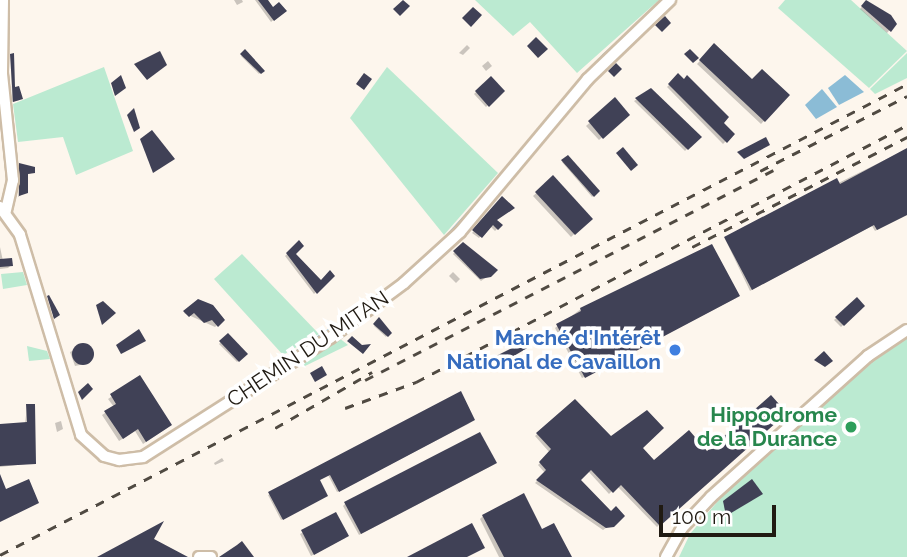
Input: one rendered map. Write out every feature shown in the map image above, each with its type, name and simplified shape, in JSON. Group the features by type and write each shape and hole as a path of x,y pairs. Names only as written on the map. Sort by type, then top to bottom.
{"street":[{"path":"3,0 2,74 13,180 3,209"},
{"name":"CHEMIN DU MITAN","path":"3,209 20,235 81,435 104,456 119,460 143,457 330,338 404,283 460,232 588,79 670,0"},
{"path":"666,557 681,528 711,496 868,356 907,330"},
{"path":"199,557 211,557"}],"green space":[{"path":"475,0 659,0 577,73 530,22 513,36"},
{"path":"785,0 851,0 907,51 869,88 778,8"},
{"path":"907,53 907,78 875,94 870,89"},
{"path":"104,67 133,151 76,175 63,137 18,142 13,104"},
{"path":"387,67 498,173 444,235 350,118"},
{"path":"242,254 319,334 283,355 214,279"},
{"path":"23,272 27,285 3,289 1,274"},
{"name":"Hippodrome de la Durance","path":"907,336 907,557 679,557 690,534 740,475 873,358"},
{"path":"338,337 348,345 305,366 296,365"},
{"path":"27,346 47,351 50,359 29,361"}],"water":[{"path":"845,75 864,92 839,105 828,88"},
{"path":"822,89 837,107 816,119 805,105"}],"building":[{"path":"258,0 268,0 273,7 279,2 287,11 274,21"},
{"path":"403,0 410,6 400,16 393,9"},
{"path":"866,0 891,15 897,24 891,32 861,6"},
{"path":"473,7 482,15 471,27 462,18"},
{"path":"665,16 671,23 662,32 655,25"},
{"path":"536,37 548,49 538,58 527,46"},
{"path":"714,43 752,79 762,69 790,95 765,122 699,60"},
{"path":"245,49 265,71 261,74 240,54"},
{"path":"690,49 699,58 693,63 684,54"},
{"path":"160,51 167,65 147,80 134,64"},
{"path":"14,53 15,87 19,86 23,99 13,102 10,54"},
{"path":"616,63 622,69 614,77 608,71"},
{"path":"364,73 372,79 364,90 356,84"},
{"path":"678,73 684,79 687,75 729,117 724,123 735,134 727,143 668,84"},
{"path":"121,75 126,88 115,96 111,83"},
{"path":"491,76 505,91 489,107 475,91"},
{"path":"651,88 702,137 688,150 635,98"},
{"path":"615,97 630,115 603,139 588,121"},
{"path":"134,108 140,128 134,132 127,115"},
{"path":"152,130 175,159 153,173 140,139"},
{"path":"766,137 770,145 744,159 737,152"},
{"path":"623,147 638,165 631,171 616,153"},
{"path":"907,148 907,215 877,230 874,225 752,290 724,237 837,178 840,184"},
{"path":"568,155 600,191 594,197 561,160"},
{"path":"19,163 35,167 35,173 28,174 28,193 19,196"},
{"path":"553,175 593,219 575,235 535,192"},
{"path":"502,196 515,208 497,220 503,225 498,230 493,225 482,238 472,230"},
{"path":"299,240 304,246 296,254 321,280 330,270 335,276 317,294 286,253"},
{"path":"463,242 498,270 491,277 480,279 453,251"},
{"path":"712,244 740,296 585,378 556,324 581,311 580,308"},
{"path":"12,258 13,266 0,267 0,259"},
{"path":"49,295 60,315 54,319 47,296"},
{"path":"857,297 865,306 844,326 835,317"},
{"path":"198,299 213,305 225,320 218,327 212,320 204,323 194,313 189,317 183,311"},
{"path":"103,301 116,313 102,325 96,305"},
{"path":"379,317 392,333 388,337 373,324"},
{"path":"139,329 146,341 121,354 116,345"},
{"path":"228,333 248,354 239,362 219,341"},
{"path":"352,336 362,345 371,344 363,354 347,341"},
{"path":"536,336 539,341 497,366 492,358"},
{"path":"83,343 93,350 94,354 87,364 83,365 73,358 72,354 79,344"},
{"path":"824,351 833,361 825,367 814,360"},
{"path":"322,366 327,375 315,382 310,373"},
{"path":"140,375 172,425 146,442 138,429 123,439 104,411 116,404 110,394"},
{"path":"88,383 93,389 82,400 78,392"},
{"path":"461,391 475,420 339,492 330,475 320,480 328,496 283,520 268,492"},
{"path":"771,395 787,413 660,526 621,485 613,493 591,470 581,480 611,511 616,506 625,516 614,527 606,528 536,480 546,470 539,462 551,449 536,433 575,399 611,436 647,410 664,428 643,448 654,460 689,430 707,451"},
{"path":"26,404 35,404 36,464 0,466 0,424 27,422"},
{"path":"480,432 497,463 361,534 344,502"},
{"path":"0,474 6,489 29,479 39,503 0,522"},
{"path":"752,479 763,494 726,516 723,501"},
{"path":"524,493 542,529 554,523 572,557 504,557 482,515"},
{"path":"336,512 349,536 314,555 301,530"},
{"path":"164,521 154,539 188,557 97,557"},
{"path":"472,523 485,548 467,557 407,557"},
{"path":"242,541 254,557 219,557 237,545"}],"waterway":[{"path":"645,17 661,0"},
{"path":"535,134 603,55 638,24"},
{"path":"394,284 438,245 493,185"},
{"path":"173,432 363,307"}],"railway":[{"path":"0,555 907,84"},
{"path":"760,171 907,96"},
{"path":"345,408 416,382 907,125"},
{"path":"692,247 907,137"},
{"path":"365,380 773,170"},
{"path":"275,428 372,372"}],"place":[{"name":"Marché d'Intérêt National de Cavaillon","path":"675,350"},
{"name":"Hippodrome de la Durance","path":"851,427"}]}
